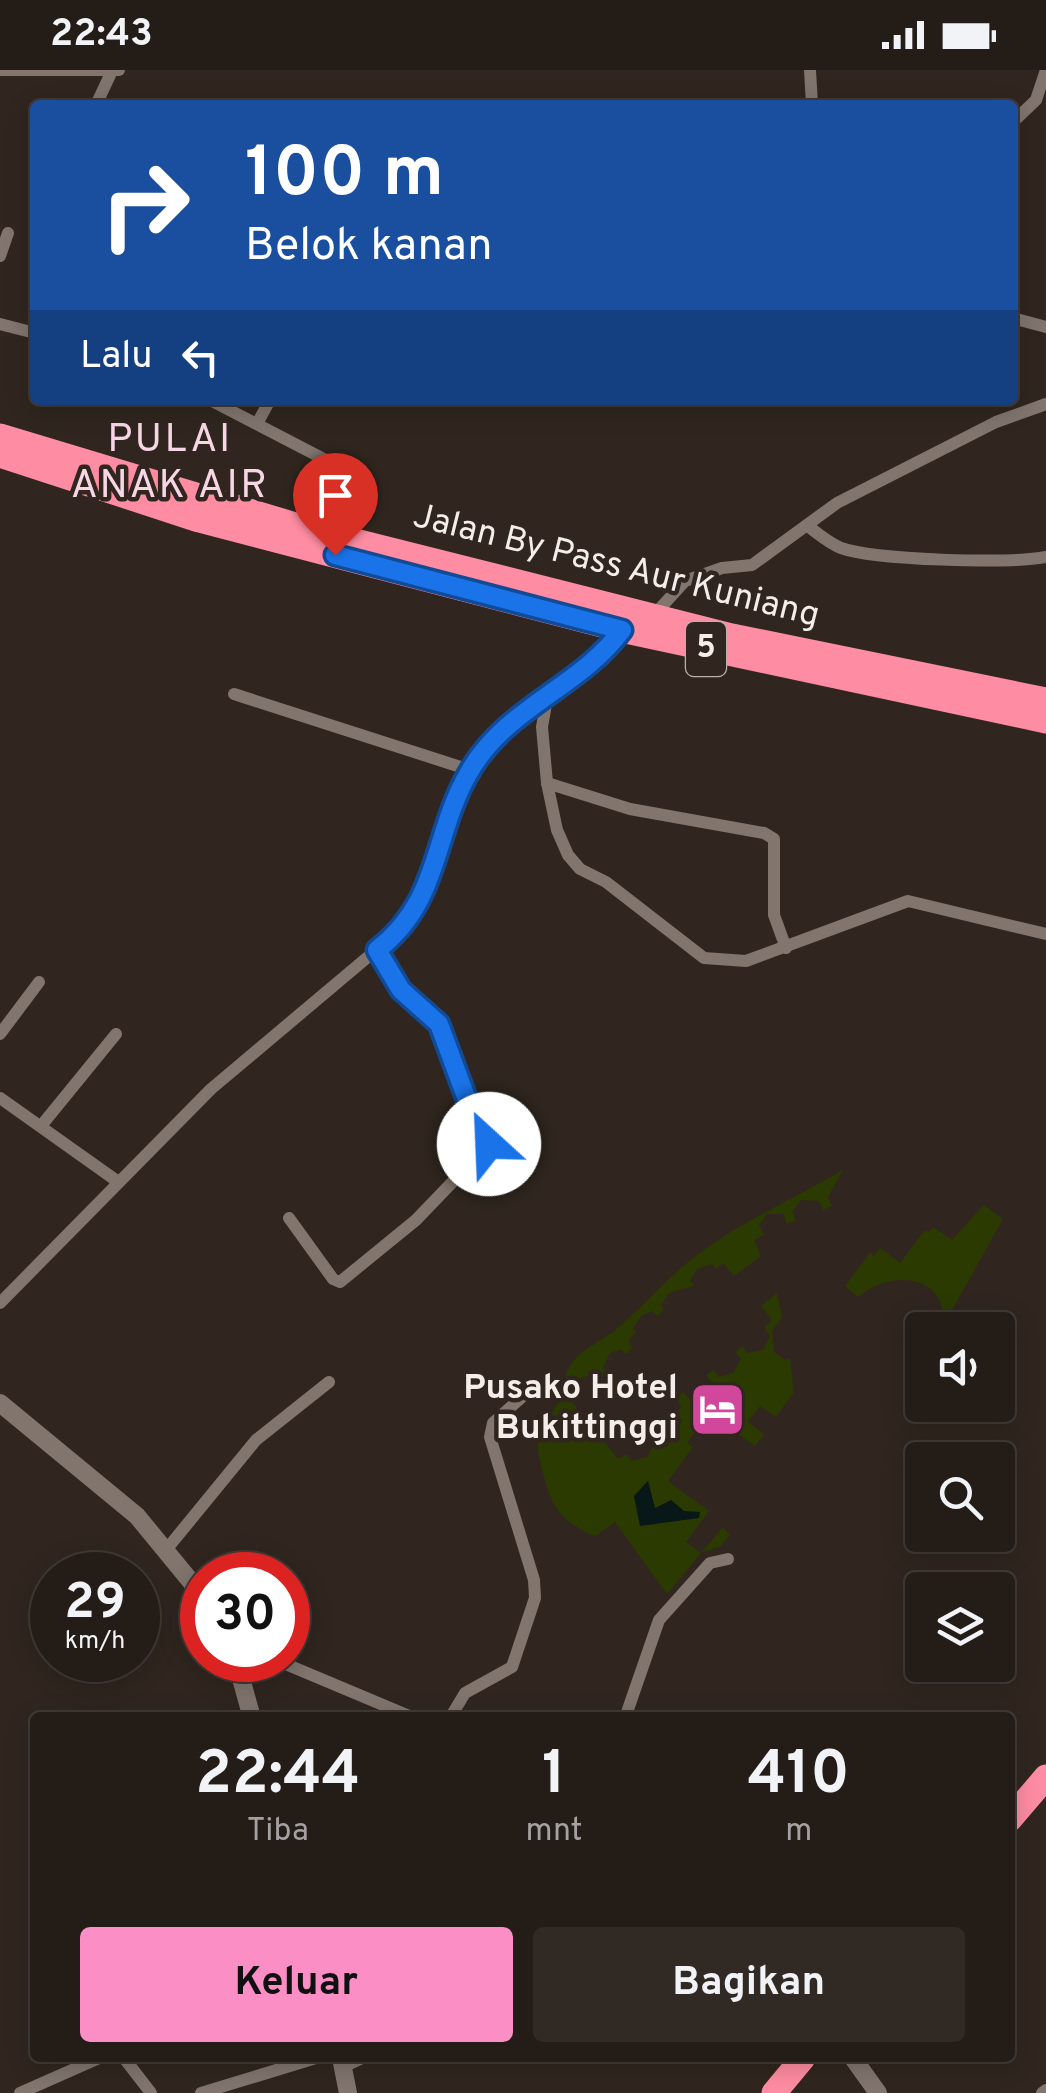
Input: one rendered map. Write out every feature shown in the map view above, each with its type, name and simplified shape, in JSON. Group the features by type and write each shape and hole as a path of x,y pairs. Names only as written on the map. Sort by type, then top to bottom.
{"highway":[{"name":"Jalan By Pass Aur Kuniang","path":"0,436 622,630 1046,700"},
{"name":"Jalan By Pass Aur Kuniang","path":"0,455 198,520 371,554"},
{"name":"Jalan By Pass Aur Kuniang","path":"415,566 654,614 1046,721"},
{"path":"1015,1813 1046,1777"},
{"path":"774,2093 800,2062"}],"street":[{"path":"0,70 115,72 99,100"},
{"path":"810,70 812,100"},
{"path":"1018,118 1036,100 1046,70"},
{"path":"0,256 8,233"},
{"path":"1018,319 1046,326"},
{"path":"0,324 30,333"},
{"path":"654,614 685,581 722,568 752,565 837,503 996,422 1046,404"},
{"path":"221,405 345,470"},
{"path":"258,422 267,405"},
{"path":"808,526 829,542 856,552 990,562 1046,557"},
{"path":"0,1302 211,1090 377,950 416,912 470,770 504,726 603,656 622,630"},
{"path":"234,694 470,770"},
{"path":"548,694 542,727 547,783 557,830 580,869 606,882 704,958 730,963 786,948 908,901 1046,934"},
{"path":"547,783 630,810 764,833 774,839 774,915 786,948"},
{"path":"289,1218 333,1279 340,1282 416,1220 489,1144 488,1128 466,1097 439,1024 401,990 377,950"},
{"path":"0,1034 39,982"},
{"path":"40,1126 116,1034"},
{"path":"0,1098 117,1181"},
{"path":"166,1550 256,1440 328,1382"},
{"path":"454,1712 465,1694 512,1666 535,1598 534,1580 490,1437 493,1424 533,1387"},
{"path":"0,1403 80,1466 180,1568"},
{"path":"626,1712 659,1620 710,1563 728,1560"},
{"path":"310,1674 400,1712"},
{"path":"242,1682 250,1712"},
{"path":"20,2093 90,2062"},
{"path":"127,2062 151,2093"},
{"path":"200,2093 303,2062"},
{"path":"342,2062 348,2093"},
{"path":"856,2062 878,2093"}],"green space":[{"path":"843,1170 828,1197 832,1206 823,1210 819,1201 801,1200 792,1212 796,1220 787,1224 783,1214 767,1214 759,1225 764,1235 754,1240 761,1256 734,1276 723,1263 716,1269 712,1264 697,1269 690,1281 694,1286 669,1293 661,1305 664,1310 657,1316 652,1311 641,1316 633,1328 636,1333 628,1341 633,1348 625,1354 621,1349 610,1353 603,1367 607,1372 599,1379 595,1374 581,1378 574,1390 577,1394 570,1399 585,1419 587,1436 603,1440 618,1459 626,1454 631,1461 647,1457 654,1443 648,1436 655,1430 661,1438 674,1435 682,1421 676,1413 682,1407 675,1398 683,1392 691,1401 705,1396 712,1383 706,1375 713,1370 719,1377 733,1373 741,1359 735,1352 742,1346 747,1353 763,1350 770,1336 764,1327 772,1320 761,1306 777,1293 782,1317 772,1331 774,1352 785,1360 790,1358 794,1392 776,1417 760,1406 748,1422 764,1434 755,1446 721,1422 706,1431 699,1426 687,1443 693,1447 668,1481 709,1511 686,1542 701,1553 667,1594 615,1522 595,1536 561,1514 544,1477 538,1451 540,1435 559,1400 569,1368 580,1354 613,1332 710,1246"},
{"path":"984,1205 1003,1219 951,1312 942,1312 938,1298 917,1282 887,1282 858,1297 845,1286 870,1253 874,1256 880,1248 900,1263 925,1230 929,1232 933,1227 952,1240"},
{"path":"723,1527 730,1535 721,1546 701,1553"}],"shaded area":[{"path":"648,1481 655,1508 671,1500 684,1511 700,1512 699,1518 640,1526 634,1496"}],"place":[{"name":"Pusako Hotel Bukittinggi","path":"717,1409"}],"district":[{"name":"PULAI ANAK AIR","path":"170,464"}],"route":[{"path":"335,555 622,630 603,656 504,726 470,770 416,912 377,950 401,990 439,1024 466,1097 488,1128 489,1144"}]}
